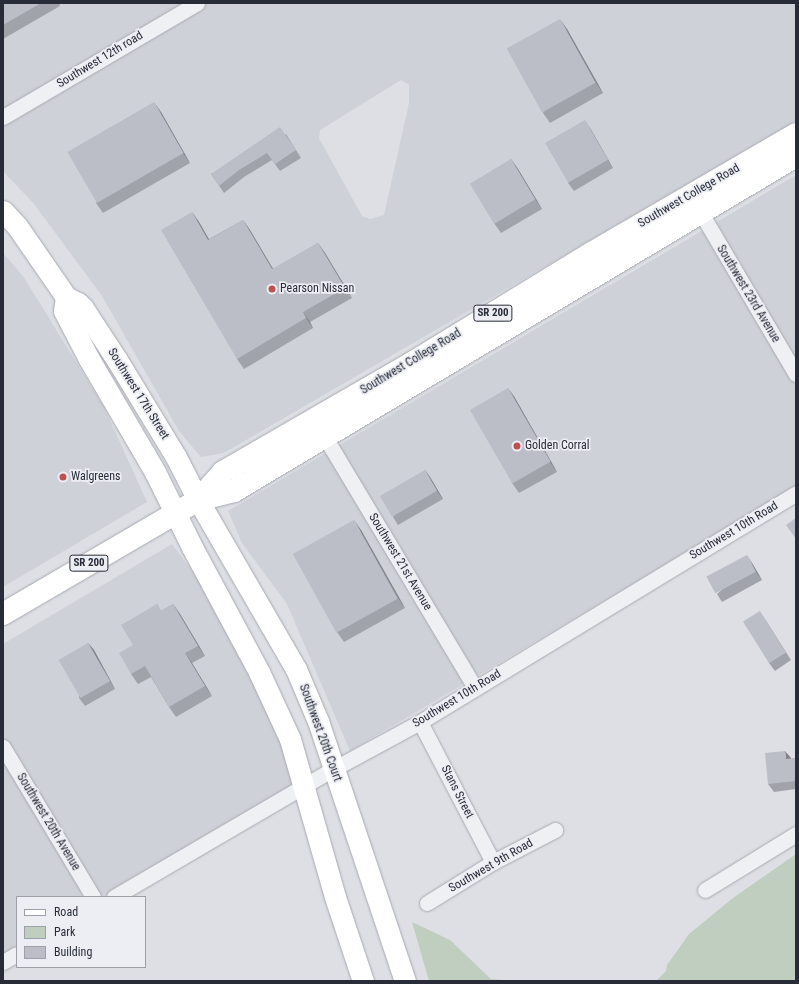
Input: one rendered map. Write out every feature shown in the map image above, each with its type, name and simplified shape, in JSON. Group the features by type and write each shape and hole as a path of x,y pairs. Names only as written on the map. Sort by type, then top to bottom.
{"main road":[{"name":"Southwest College Road","path":"198,500 223,472 412,363 590,254 796,134"},
{"name":"Southwest College Road","path":"3,614 198,500 234,491 796,156"},
{"name":"Southwest 17th Street","path":"3,211 17,226 66,297 80,305 113,354 176,457 198,500"},
{"name":"Southwest 17th Street","path":"66,297 64,311 89,359 155,472 175,513"},
{"name":"Southwest 20th Court","path":"198,500 296,669 318,721 405,981"},
{"path":"175,513 260,672 290,740 335,897 363,981"}],"street":[{"name":"Southwest 12th road","path":"3,117 197,3"},
{"name":"Southwest 23rd Avenue","path":"701,213 796,374"},
{"name":"Southwest 21st Avenue","path":"325,437 475,688"},
{"name":"Southwest 10th Road","path":"116,896 303,786 420,722 796,493"},
{"name":"Stans Street","path":"420,722 493,862"},
{"name":"Southwest 20th Avenue","path":"3,747 92,896"},
{"name":"Southwest 9th Road","path":"427,903 493,862 555,830"},
{"path":"705,890 796,834"},
{"path":"3,962 16,955"}],"shaded area":[{"path":"3,3 796,3 796,121 224,453 201,457 179,431 102,296 34,204 3,171","holes":["401,80 409,85 409,103 384,215 370,219 362,216 319,138 320,130"]},
{"path":"796,175 796,488 350,751 287,604 242,543 228,511"},
{"path":"3,253 23,276 104,407 147,502 3,587"},
{"path":"172,544 210,595 284,744 295,784 105,896 16,896 16,949 3,956 3,644"}],"green space":[{"path":"796,854 796,981 656,981 666,971 667,965 689,934 733,898"},
{"path":"412,922 450,940 491,979 515,981 429,981"}],"building":[{"path":"3,3 41,3 3,25"},
{"path":"560,19 595,83 542,112 507,49"},
{"path":"154,102 184,153 97,203 67,152"},
{"path":"585,120 608,160 568,183 545,143"},
{"path":"280,127 296,150 275,164 267,153 239,170 219,186 211,174"},
{"path":"511,159 535,199 494,224 470,184"},
{"name":"Pearson Nissan","path":"192,212 208,240 243,220 272,269 318,243 345,288 303,312 306,318 237,359 161,230"},
{"name":"Golden Corral","path":"508,388 550,462 512,484 470,410"},
{"path":"425,470 437,491 392,517 380,496"},
{"path":"796,518 796,539 786,525"},
{"path":"354,520 398,599 336,633 293,554"},
{"path":"747,555 756,572 715,593 706,577"},
{"path":"157,604 161,611 173,604 198,646 185,653 205,686 169,707 145,666 131,674 119,653 133,645 121,625"},
{"path":"760,611 786,653 769,663 743,622"},
{"path":"88,643 110,681 81,698 59,660"},
{"path":"785,751 786,759 796,758 796,781 768,784 765,753"}],"place":[{"name":"Pearson Nissan","path":"272,289"},
{"name":"Golden Corral","path":"517,446"},
{"name":"Walgreens","path":"63,477"}]}
